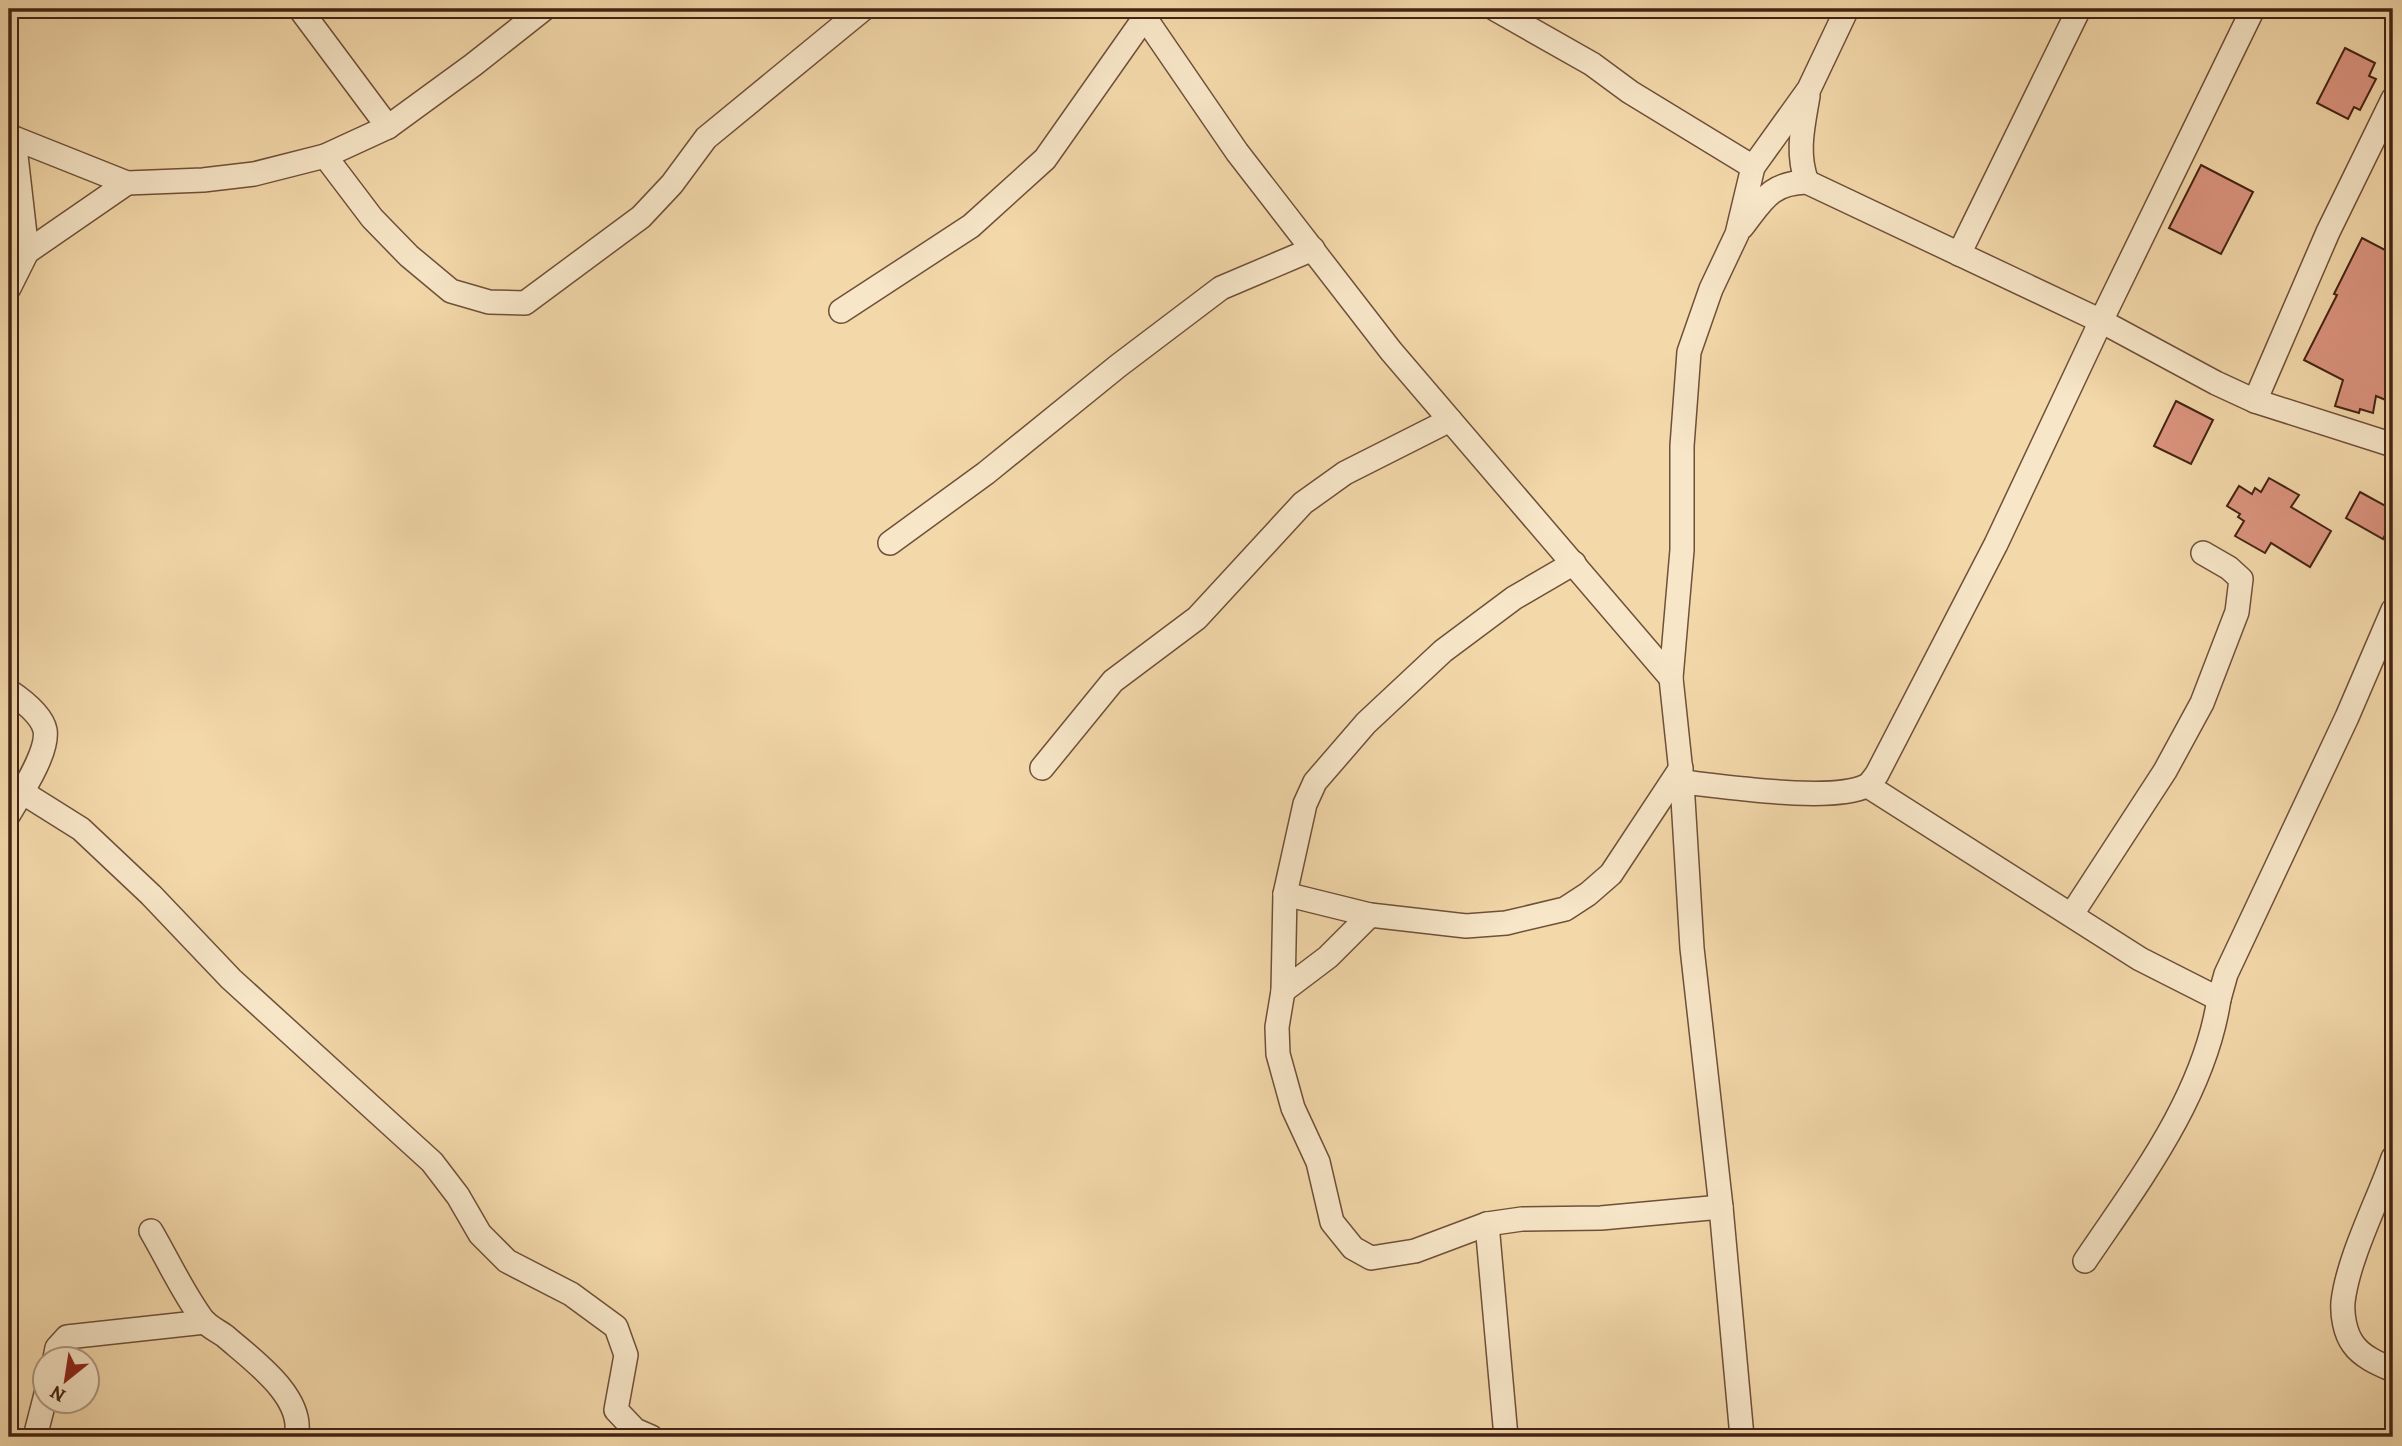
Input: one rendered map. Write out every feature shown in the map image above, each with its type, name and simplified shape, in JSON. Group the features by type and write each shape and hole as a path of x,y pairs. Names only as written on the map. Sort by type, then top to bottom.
{"street":[{"path":"300,9 388,127"},
{"path":"27,252 11,137 127,183 203,180 254,174 325,156 388,127 474,65 544,9"},
{"path":"325,156 372,218 409,256 451,291 489,302 526,303 640,217 672,184 706,138 863,9"},
{"path":"1495,9 1592,64 1630,92 1752,167"},
{"path":"1737,234 1752,167 1810,89 1847,9"},
{"path":"1959,254 2079,9"},
{"path":"1682,775 1801,793 1845,791 1868,786 1877,774 1996,544 2253,9"},
{"path":"841,311 971,226 1045,159 1142,13 1237,152 1391,351 1671,678"},
{"path":"1807,182 1800,164 1800,141 1810,89"},
{"path":"2255,401 2328,232 2393,99"},
{"path":"1742,1437 1721,1207 1692,948 1682,775 1671,678 1682,550 1682,446 1689,352 1711,289 1737,234 1768,193 1788,183 1807,182 2101,321 2255,401 2393,445"},
{"path":"9,288 27,252 127,183"},
{"path":"890,543 986,473 1118,366 1221,288 1312,249"},
{"path":"1042,768 1113,681 1197,618 1303,503 1345,472 1450,420"},
{"path":"2072,914 2165,771 2202,703 2238,612 2241,579 2229,568 2203,553"},
{"path":"1574,564 1514,598 1443,651 1366,723 1315,782 1305,804 1285,894 1283,991 1277,1027 1278,1054 1293,1108 1318,1162 1332,1222 1353,1248 1371,1258 1415,1251 1487,1224 1522,1219 1601,1217 1721,1207"},
{"path":"2085,1261 2130,1194 2182,1108 2207,1051 2226,974 2347,717 2393,610"},
{"path":"9,691 36,713 45,730 44,749 9,814"},
{"path":"1285,894 1370,915 1466,926 1506,923 1565,909 1611,874 1682,775"},
{"path":"1868,786 2140,959 2219,999"},
{"path":"22,792 81,829 150,895 231,979 432,1162 458,1196 480,1234 507,1261 571,1294 616,1327 626,1355 616,1410 635,1430 651,1437"},
{"path":"1283,991 1328,957 1370,915"},
{"path":"2393,1158 2347,1280 2343,1305 2345,1326 2353,1343 2365,1357 2393,1370"},
{"path":"1487,1224 1506,1437"},
{"path":"151,1231 205,1322 278,1383 294,1410 298,1432 296,1437"},
{"path":"61,1344 67,1337 205,1322"},
{"path":"34,1437 40,1414"}],"building":[{"path":"2345,48 2375,63 2369,76 2376,79 2360,110 2354,107 2348,119 2317,103"},
{"path":"2201,165 2253,192 2221,254 2169,228"},
{"path":"2362,238 2393,254 2393,403 2376,396 2373,413 2360,409 2359,413 2335,406 2343,380 2304,360"},
{"path":"2176,401 2213,420 2191,464 2154,446"},
{"path":"2269,478 2299,495 2291,507 2331,531 2310,567 2271,543 2265,553 2235,536 2244,521 2238,517 2240,514 2227,506 2239,486 2252,494 2255,488 2261,492"},
{"path":"2360,492 2393,510 2393,520 2383,539 2346,518"}]}
